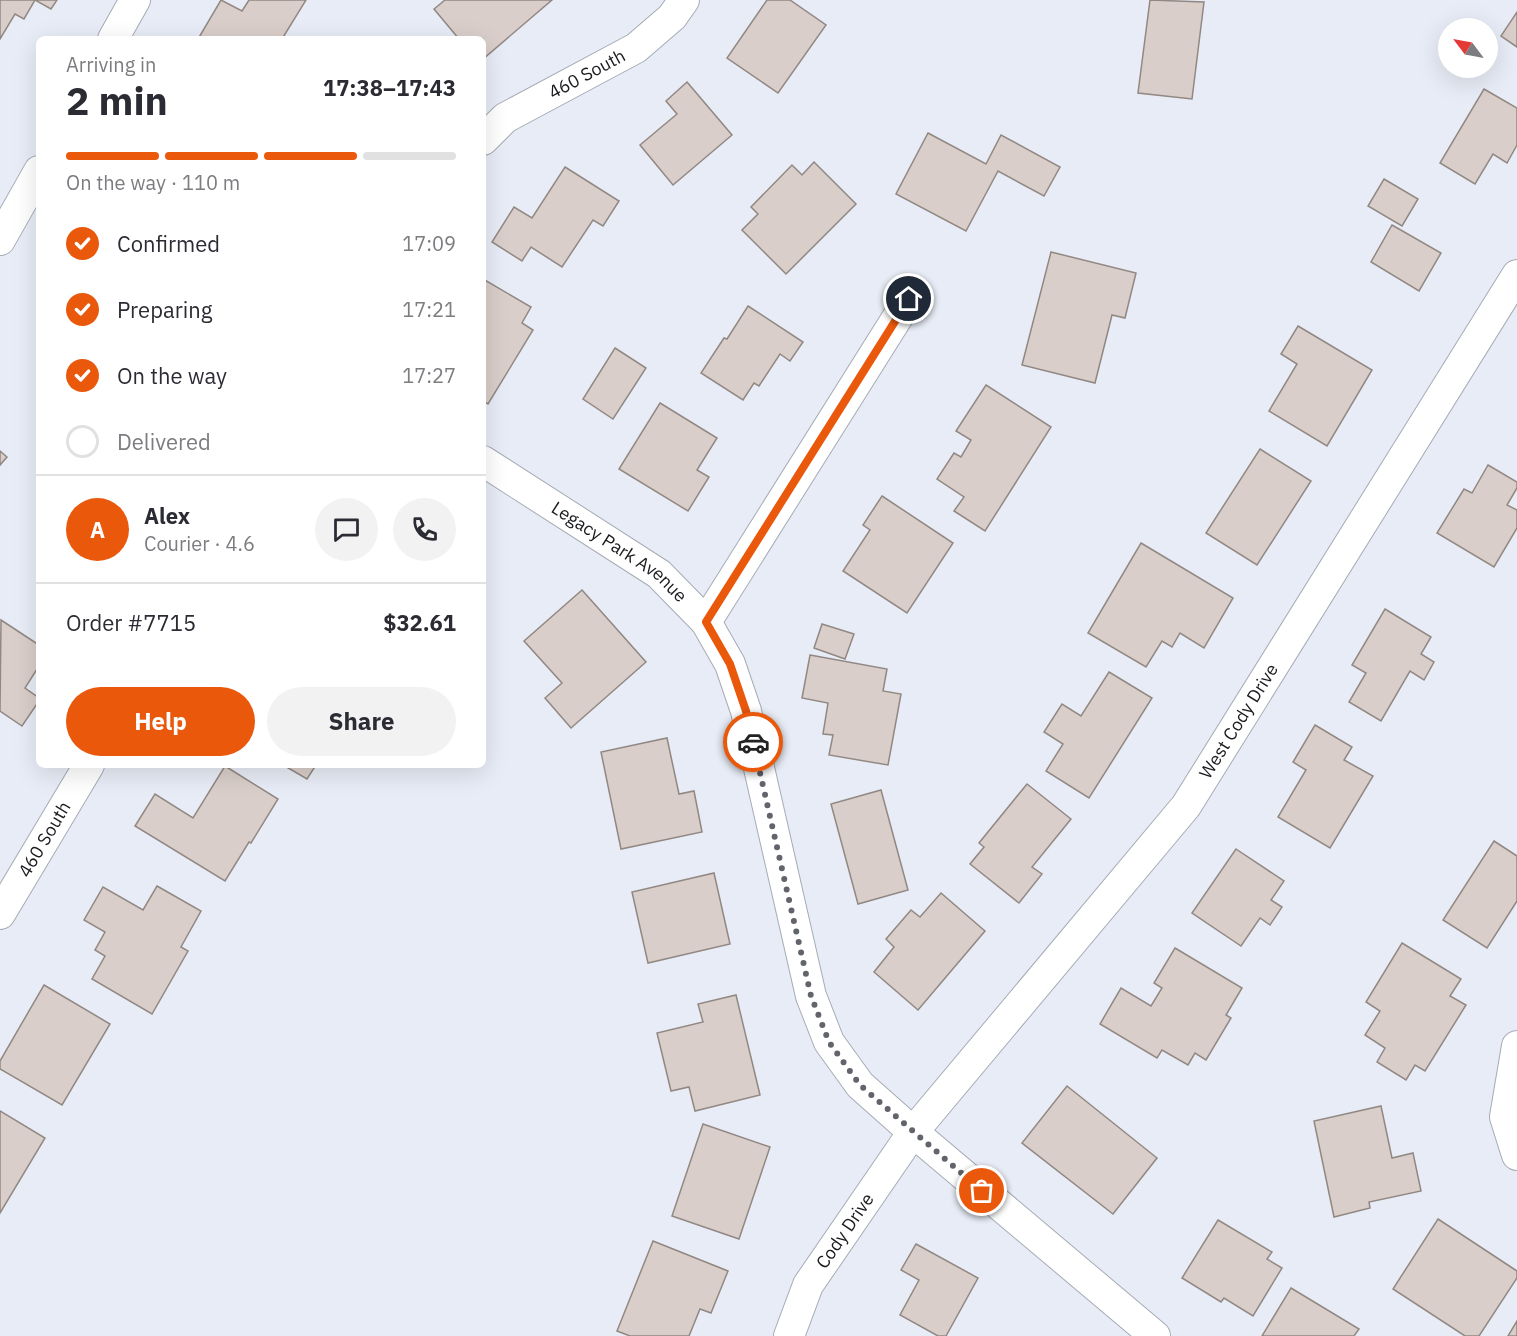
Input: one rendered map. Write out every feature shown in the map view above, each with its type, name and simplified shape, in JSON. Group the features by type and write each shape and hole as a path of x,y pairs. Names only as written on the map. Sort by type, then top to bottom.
{"street":[{"path":"115,36 135,0"},
{"name":"460 South","path":"486,137 505,118 636,48 672,17 684,0"},
{"path":"0,240 36,176"},
{"name":"West Cody Drive","path":"913,1132 1186,806 1517,275"},
{"path":"706,622 909,299"},
{"name":"Legacy Park Avenue","path":"486,463 659,574 706,622 730,664 746,711 811,996 829,1042 860,1085 1155,1336"},
{"name":"460 South","path":"0,914 87,768"},
{"path":"1517,1046 1505,1117 1517,1155"},
{"name":"Cody Drive","path":"789,1336 808,1285 913,1132"}],"building":[{"path":"0,0 35,0 24,19 15,14 0,39"},
{"path":"35,0 57,0 51,9"},
{"path":"221,0 242,11 249,0 306,0 284,36 200,36"},
{"path":"445,0 552,0 486,56 486,36 456,36 434,9"},
{"path":"767,0 790,0 826,25 778,93 727,58"},
{"path":"1150,0 1204,2 1192,99 1138,93"},
{"path":"1517,12 1517,47 1501,36"},
{"path":"687,82 732,135 673,185 640,145 677,114 666,101"},
{"path":"1484,89 1517,108 1517,145 1507,163 1493,154 1475,184 1440,163"},
{"path":"928,133 986,164 1001,135 1060,167 1044,196 998,171 966,231 896,194"},
{"path":"814,162 856,204 786,274 742,230 758,214 751,207 792,165 802,175"},
{"path":"565,167 619,201 603,226 593,220 562,267 531,247 522,261 492,242 514,207 532,218"},
{"path":"1384,179 1418,199 1402,226 1368,206"},
{"path":"1392,225 1441,253 1419,291 1371,262"},
{"path":"1051,252 1136,273 1125,318 1112,315 1095,383 1022,365"},
{"path":"486,281 531,307 522,323 533,330 488,404 486,403"},
{"path":"748,306 803,342 790,361 780,354 759,386 754,383 743,400 701,373"},
{"path":"1298,326 1372,370 1327,446 1269,411 1297,364 1281,354"},
{"path":"615,348 646,368 613,419 583,399"},
{"path":"986,385 1051,427 985,531 954,511 964,497 937,479 954,453 961,457 971,440 956,431"},
{"path":"660,403 717,438 697,470 709,477 688,511 619,469"},
{"path":"1260,449 1311,481 1257,565 1206,533"},
{"path":"0,451 7,457 0,465"},
{"path":"1488,465 1517,482 1517,488 1507,505 1517,510 1517,528 1494,567 1437,533 1464,489 1472,493"},
{"path":"882,496 953,543 907,613 843,571 870,530 863,525"},
{"path":"1141,543 1233,598 1204,648 1180,633 1172,647 1162,641 1146,667 1088,633"},
{"path":"582,590 646,662 571,728 545,698 562,683 524,641"},
{"path":"1385,609 1431,637 1421,654 1434,662 1424,680 1410,671 1381,721 1349,702 1366,673 1352,665"},
{"path":"1,620 36,643 36,671 25,688 36,696 36,705 22,726 0,711"},
{"path":"822,624 854,634 845,659 814,648"},
{"path":"810,655 887,669 883,691 901,694 888,765 829,755 833,735 823,734 828,703 802,698"},
{"path":"1109,672 1152,698 1089,798 1046,771 1063,744 1044,732 1062,704 1081,716"},
{"path":"1315,725 1352,747 1344,760 1373,776 1330,848 1278,817 1306,770 1293,762"},
{"path":"667,738 679,794 694,791 702,832 621,849 601,752"},
{"path":"224,768 228,768 278,799 225,881 135,826 155,794 193,818"},
{"path":"288,768 314,768 307,779"},
{"path":"1027,784 1071,819 1032,867 1042,874 1019,903 970,864 984,847 979,843"},
{"path":"881,790 908,890 858,904 831,804"},
{"path":"1494,841 1517,856 1517,901 1487,948 1443,920"},
{"path":"1236,849 1284,881 1271,900 1282,907 1270,925 1260,918 1241,946 1192,913"},
{"path":"714,873 730,944 648,963 632,892"},
{"path":"157,886 201,911 181,947 188,951 152,1014 92,979 105,956 95,950 105,932 84,920 103,887 143,910"},
{"path":"941,893 985,931 918,1010 874,972 894,947 886,939 911,910 920,917"},
{"path":"1402,943 1461,979 1450,996 1466,1005 1425,1071 1415,1065 1406,1080 1377,1062 1385,1048 1365,1035 1380,1011 1366,1002"},
{"path":"1175,948 1242,988 1226,1015 1231,1018 1206,1060 1195,1053 1188,1065 1162,1050 1157,1058 1100,1024 1121,988 1151,1006 1162,988 1154,983"},
{"path":"44,985 110,1024 62,1105 0,1069 0,1061"},
{"path":"736,995 760,1095 695,1111 689,1087 671,1091 657,1033 703,1022 698,1004"},
{"path":"1067,1086 1157,1158 1113,1214 1022,1143"},
{"path":"1381,1106 1392,1158 1413,1153 1421,1191 1369,1202 1370,1208 1334,1217 1314,1121"},
{"path":"0,1111 45,1138 0,1213"},
{"path":"703,1124 770,1147 739,1239 672,1216"},
{"path":"1438,1219 1517,1271 1517,1278 1479,1336 1465,1336 1393,1289"},
{"path":"1218,1220 1272,1252 1267,1259 1282,1268 1253,1316 1224,1298 1221,1302 1182,1278"},
{"path":"653,1241 728,1271 711,1313 700,1309 689,1336 630,1336 617,1331"},
{"path":"916,1244 978,1278 946,1336 938,1336 900,1315 919,1280 901,1270"},
{"path":"1291,1288 1359,1329 1354,1336 1262,1336"},
{"path":"1517,1321 1517,1336 1508,1336"}],"way so far":[{"path":"753,742 811,996 829,1042 860,1085 982,1191"}],"route":[{"path":"753,742 746,711 730,664 706,622 909,299"}]}
